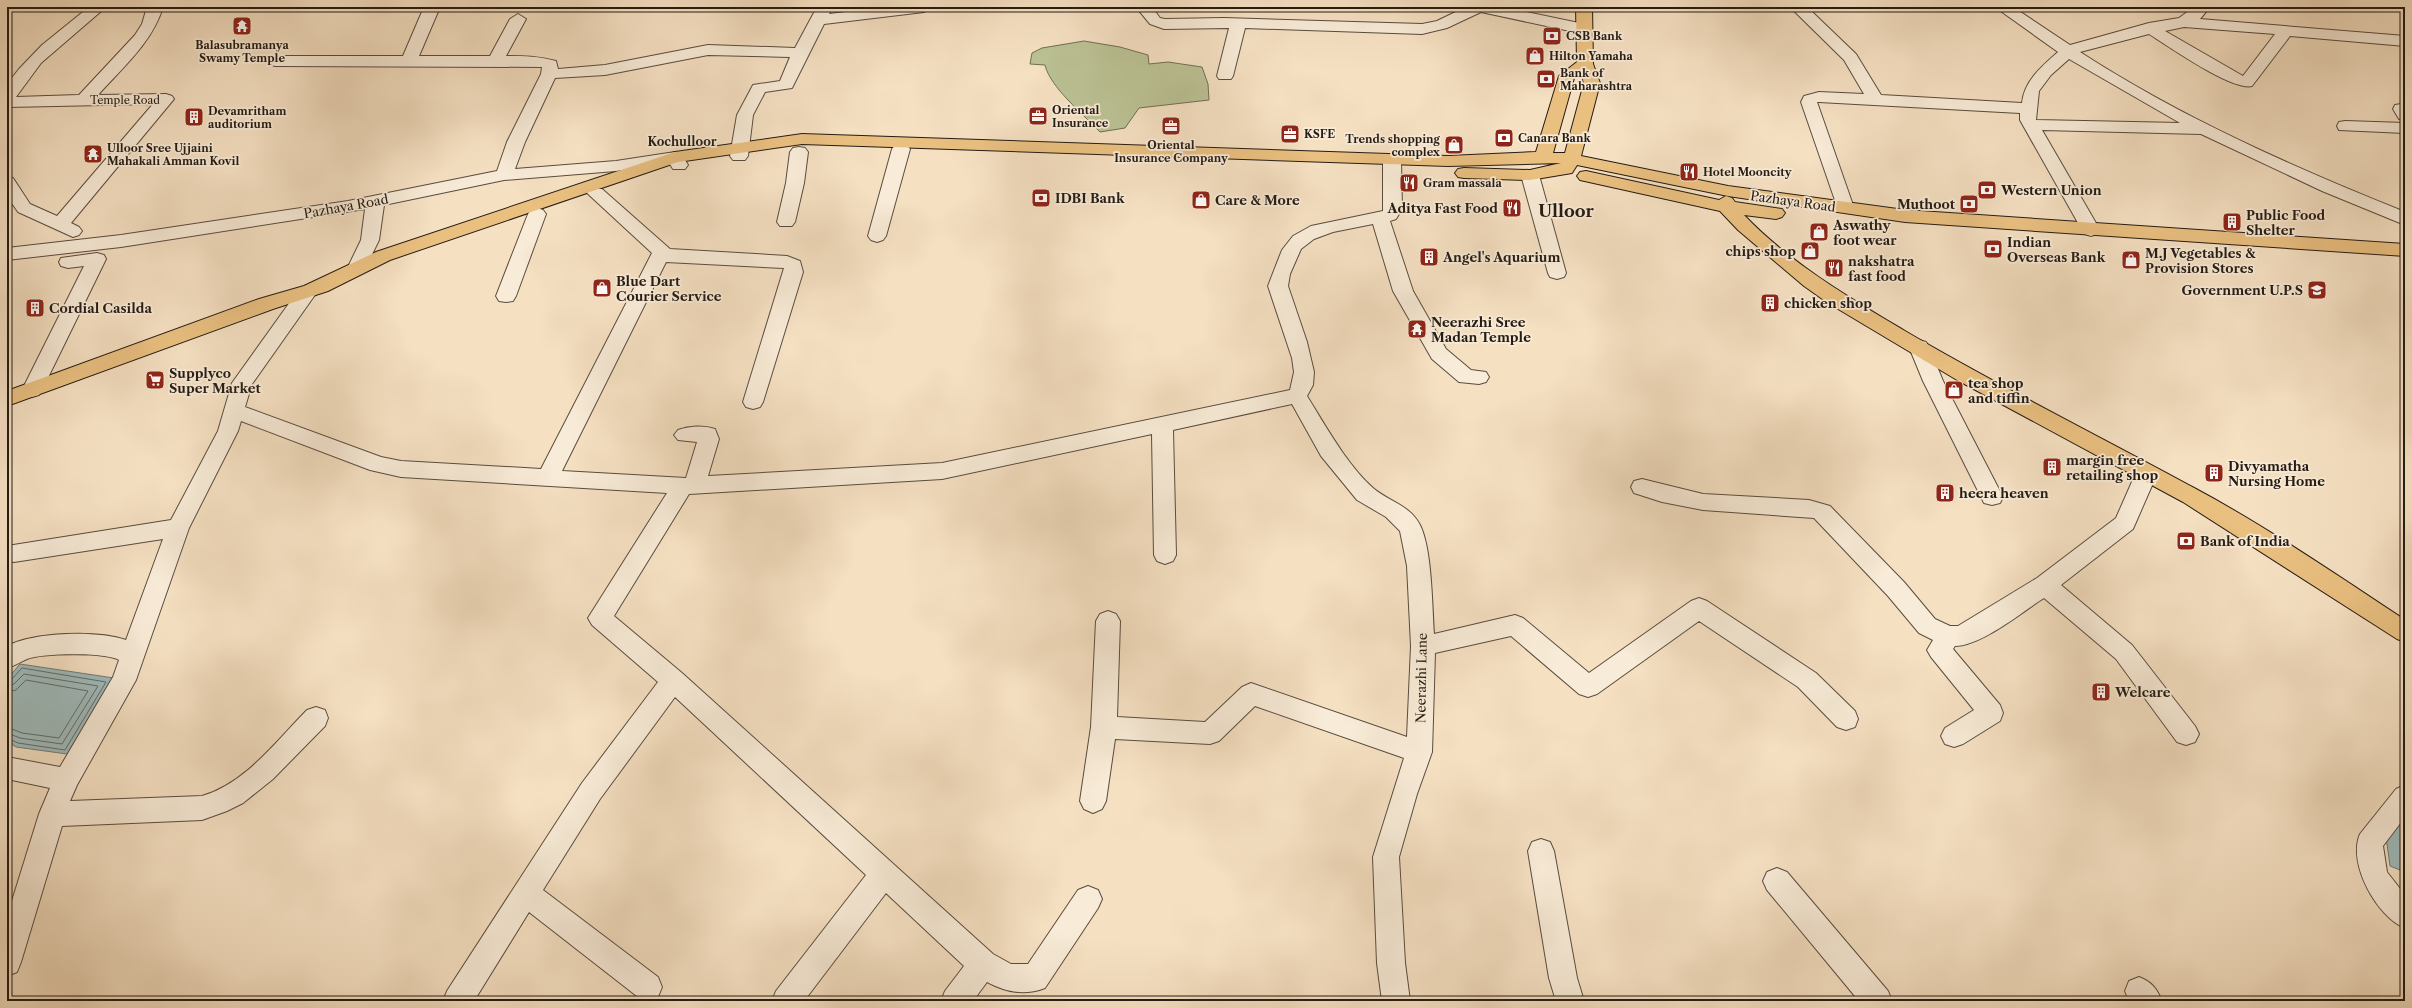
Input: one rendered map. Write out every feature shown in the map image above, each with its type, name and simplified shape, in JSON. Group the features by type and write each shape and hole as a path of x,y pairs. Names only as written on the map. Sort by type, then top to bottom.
{"main road":[{"path":"1569,164 1592,83 1584,64 1584,7"},
{"path":"1543,157 1567,76 1584,64"},
{"path":"307,292 383,256 529,204 677,161 739,152 802,138 1393,166 1530,175 1569,164"},
{"path":"739,152 799,152 851,148 901,149 1393,166 1448,161 1543,157 1569,164 1586,176 1653,191 1727,199 1913,229 2405,262"},
{"path":"7,399 266,304 388,267 596,193 677,161"},
{"name":"Pazhaya Road","path":"1569,164 1727,199 1845,208 1905,216 2091,230 2405,250"},
{"path":"1653,191 1724,221 1764,243"},
{"path":"1727,199 1764,243 1811,282 1835,298 1920,347 1964,375 2146,474 2190,496 2240,526 2405,632"}],"street":[{"path":"7,98 13,86 32,64 98,7"},
{"name":"Temple Road","path":"84,100 142,38 150,24 155,7"},
{"path":"408,62 432,7"},
{"path":"739,152 745,115 760,88 786,85 800,53 823,13 924,7"},
{"path":"1144,7 1155,21 1164,24 1238,24 1422,29 1442,25 1479,7 1584,29"},
{"path":"1798,7 1850,57 1876,100"},
{"path":"2003,7 2108,76 2206,129 2349,196 2405,219"},
{"path":"2184,22 2197,14 2202,7"},
{"path":"495,62 518,19"},
{"path":"2091,230 2028,120 2031,91 2045,72 2068,51 2149,28 2184,22 2405,41"},
{"path":"1225,76 1238,24"},
{"path":"2149,28 2225,74 2246,83 2286,30"},
{"path":"549,74 605,70 708,50 800,53"},
{"path":"275,61 537,61 550,64 549,74 516,142 504,175"},
{"path":"1845,208 1809,102 1810,99 1819,97 2030,108"},
{"name":"Temple Road","path":"59,224 166,99 84,100"},
{"path":"7,102 84,100"},
{"path":"2031,125 2206,129"},
{"path":"2346,126 2405,128"},
{"path":"877,236 901,149"},
{"path":"786,222 795,183 799,152"},
{"name":"Pazhaya Road","path":"7,254 121,241 374,202 504,175 677,161"},
{"path":"234,411 393,468 689,486 942,471 1162,426 1297,396 1302,390 1304,367 1278,285 1291,249 1300,239 1343,223 1380,218 1390,215 1393,209 1393,166"},
{"path":"1530,175 1557,273"},
{"path":"7,182 24,208 74,232 121,241"},
{"path":"596,193 665,256"},
{"path":"356,269 370,240 374,202"},
{"path":"506,296 537,214"},
{"path":"1380,218 1403,292 1439,354 1466,377 1478,377"},
{"path":"548,477 656,259 665,256 787,262 793,265 794,272 754,402"},
{"path":"32,390 97,259 48,264"},
{"path":"7,962 52,814 66,780 124,680 178,528 228,431 242,383 307,292"},
{"path":"1920,347 1932,381 1992,497"},
{"name":"Neerazhi Lane","path":"1297,396 1329,450 1365,494 1394,511 1410,527 1418,566 1423,646 1419,752 1404,794 1386,857 1391,963 1396,1001"},
{"path":"1162,426 1165,554"},
{"path":"685,434 708,434 708,439 689,486 600,618 673,680 983,964 1009,978 1035,978 1088,899"},
{"path":"1642,488 1664,496 1712,504 1810,508 1822,512 1896,589 1927,626 1948,636 1960,636 1981,626 2045,585 2125,523 2146,474"},
{"path":"14,553 178,528"},
{"path":"2045,585 2124,652 2186,734"},
{"path":"1423,646 1515,625 1588,687 1699,608 1807,680 1846,719"},
{"path":"1092,801 1104,727 1108,621"},
{"path":"1948,636 1939,650 1991,713 1954,736"},
{"path":"7,658 24,649 78,644 118,647 132,656"},
{"path":"457,1001 591,791 673,680"},
{"path":"1104,727 1210,733 1251,694 1419,752"},
{"path":"52,814 202,808 219,803 246,788 316,718"},
{"path":"7,768 66,780"},
{"path":"2405,797 2370,843 2370,866 2383,890 2405,915"},
{"path":"1540,851 1562,978 1570,1001"},
{"path":"786,1001 884,873"},
{"path":"1777,881 1878,1001"},
{"path":"526,893 648,987"},
{"path":"955,1001 983,964"}],"green space":[{"path":"1084,41 1120,47 1148,55 1149,64 1168,62 1202,67 1208,84 1209,100 1139,108 1125,128 1100,132 1060,91 1053,82 1045,65 1030,64 1032,53 1042,48"}],"water":[{"path":"20,664 114,678 67,754 16,747 7,741 7,679"},
{"path":"2405,801 2405,872 2390,866 2384,822"}],"place":[{"name":"Balasubramanya Swamy Temple","path":"242,26"},
{"name":"CSB Bank","path":"1552,36"},
{"name":"Hilton Yamaha","path":"1535,56"},
{"name":"Bank of Maharashtra","path":"1546,79"},
{"name":"Oriental Insurance","path":"1038,116"},
{"name":"Devamritham auditorium","path":"194,117"},
{"name":"Oriental Insurance Company","path":"1171,126"},
{"name":"KSFE","path":"1290,134"},
{"name":"Canara Bank","path":"1504,138"},
{"name":"Trends shopping complex","path":"1454,145"},
{"name":"Ulloor Sree Ujjaini Mahakali Amman Kovil","path":"93,154"},
{"name":"Hotel Mooncity","path":"1689,172"},
{"name":"Gram massala","path":"1409,183"},
{"name":"Western Union","path":"1987,190"},
{"name":"IDBI Bank","path":"1041,198"},
{"name":"Care & More","path":"1201,200"},
{"name":"Muthoot","path":"1969,204"},
{"name":"Aditya Fast Food","path":"1512,208"},
{"name":"Public Food Shelter","path":"2232,222"},
{"name":"Aswathy foot wear","path":"1819,232"},
{"name":"Indian Overseas Bank","path":"1993,249"},
{"name":"chips shop","path":"1810,251"},
{"name":"Angel's Aquarium","path":"1429,257"},
{"name":"M.J Vegetables & Provision Stores","path":"2131,260"},
{"name":"nakshatra fast food","path":"1834,268"},
{"name":"Blue Dart Courier Service","path":"602,288"},
{"name":"Government U.P.S","path":"2317,290"},
{"name":"chicken shop","path":"1770,303"},
{"name":"Cordial Casilda","path":"35,308"},
{"name":"Neerazhi Sree Madan Temple","path":"1417,329"},
{"name":"Supplyco Super Market","path":"155,380"},
{"name":"tea shop and tiffin","path":"1954,390"},
{"name":"margin free retailing shop","path":"2052,467"},
{"name":"Divyamatha Nursing Home","path":"2214,473"},
{"name":"heera heaven","path":"1945,493"},
{"name":"Bank of India","path":"2186,541"},
{"name":"Welcare","path":"2101,692"}],"district":[{"name":"Kochulloor","path":"682,142"},
{"name":"Ulloor","path":"1566,211"}]}
